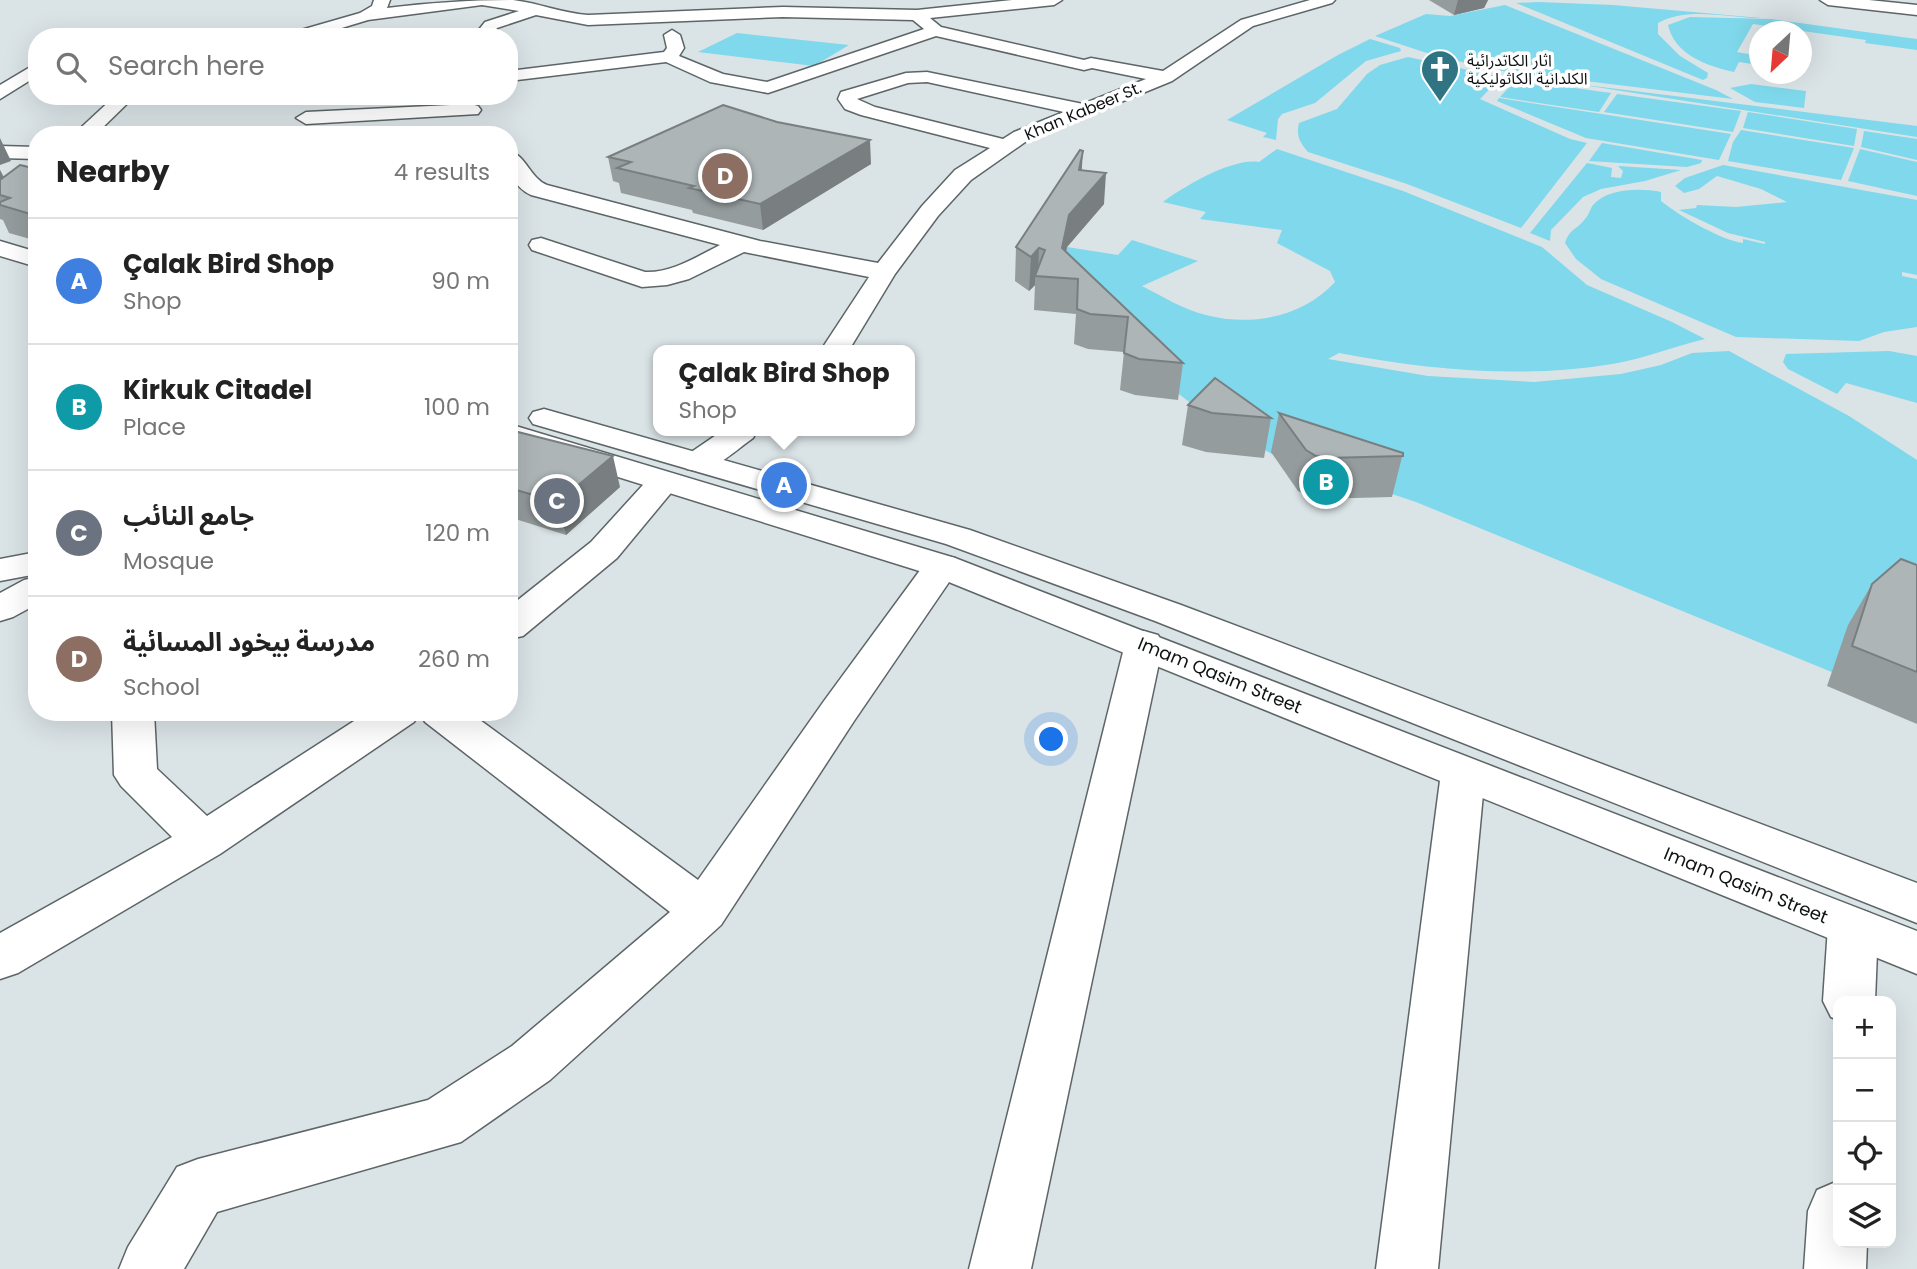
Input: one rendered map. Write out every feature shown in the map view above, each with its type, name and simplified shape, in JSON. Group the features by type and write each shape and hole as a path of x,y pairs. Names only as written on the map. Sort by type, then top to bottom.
{"street":[{"path":"366,16 379,9 382,0"},
{"path":"324,28 366,16 482,0 580,20 667,17 748,6 917,15 1054,0"},
{"name":"Khan Kabeer St.","path":"838,345 884,272 930,211 963,175 1021,136 1166,77 1247,23 1327,0"},
{"path":"1828,0 1914,8"},
{"path":"489,28 533,11"},
{"path":"917,15 935,32 1084,65 1091,63 1166,77"},
{"path":"667,17 676,48 669,57"},
{"path":"518,75 669,57 680,64 742,86 768,88 935,32"},
{"path":"0,68 28,67"},
{"path":"0,93 28,73"},
{"path":"1007,146 880,114 852,105 847,99 848,96 906,78 927,77 1084,110"},
{"path":"93,126 116,105"},
{"path":"306,118 478,117 462,105"},
{"path":"0,152 28,153"},
{"path":"518,177 539,190 741,244 884,272"},
{"path":"541,245 642,279 654,280 671,276 741,244"},
{"path":"0,248 28,257"},
{"path":"0,270 28,279"},
{"path":"518,411 958,537 1181,618 1917,902"},
{"name":"Imam Qasim Street","path":"518,436 942,566 1917,953"},
{"path":"698,461 735,436"},
{"path":"518,453 548,445"},
{"path":"518,620 604,550 664,482"},
{"path":"0,570 28,565"},
{"path":"150,1269 198,1188 441,1123 531,1063 704,911 839,711 942,566"},
{"path":"0,609 28,593"},
{"path":"1000,1269 1144,644"},
{"path":"133,721 136,775 204,841"},
{"path":"0,958 204,841 385,721"},
{"path":"452,721 704,911"},
{"path":"1407,1269 1463,773"},
{"path":"1849,996 1853,928"},
{"path":"1835,1269 1836,1248"}],"shaded area":[{"path":"1516,3 1613,5 1761,18 1695,14 1669,18 1658,23 1658,34 1680,56 1708,73 1703,80"},
{"path":"1505,5 1733,99 1495,70 1433,55 1375,36 1426,14 1450,16"},
{"path":"1690,17 1786,21 1749,21 1749,31 1737,52 1749,54 1749,64 1739,62 1734,72 1703,62 1685,51 1677,44 1668,25"},
{"path":"1812,25 1917,39 1917,50 1865,43 1866,40 1812,32"},
{"path":"737,33 849,45 814,66 698,52"},
{"path":"1370,39 1400,48 1401,51 1366,61 1315,103 1282,114 1278,119 1276,140 1263,137 1267,133 1227,120 1338,55"},
{"path":"1408,57 1501,77 1480,99 1570,139 1587,143 1521,228 1407,184 1308,152 1303,145 1298,136 1299,123 1337,109 1367,74 1380,65"},
{"path":"1516,80 1611,93 1599,112 1500,97"},
{"path":"1577,84 1917,126 1917,137"},
{"path":"1751,84 1806,91 1804,108 1755,102 1730,88"},
{"path":"1617,94 1741,111 1733,132 1604,112"},
{"path":"1499,98 1731,134 1719,160 1586,138 1497,101"},
{"path":"1748,112 1857,129 1854,146 1743,128"},
{"path":"1741,130 1854,148 1841,180 1728,161 1733,142"},
{"path":"1864,131 1917,139 1917,160 1861,147"},
{"path":"1602,143 1702,160 1701,163 1687,167 1589,161"},
{"path":"1277,149 1403,191 1542,247 1587,285 1705,339 1624,362 1544,371 1441,368 1339,353 1328,359 1428,376 1534,382 1621,374 1661,365 1692,353 1729,351 1849,416 1917,460 1917,707 1416,502 1272,454 1222,427 1150,372 1060,282 1067,247 1118,255 1132,240 1198,261 1142,286 1190,310 1241,320 1275,316 1308,304 1335,282 1330,271 1277,243 1282,230 1200,219 1206,212 1163,202 1209,174 1236,164 1259,162"},
{"path":"1860,149 1917,162 1917,196 1848,181"},
{"path":"1587,163 1612,168 1611,177 1621,178 1623,171 1618,166 1681,170 1645,181 1601,189 1583,197 1551,230 1550,241 1530,233"},
{"path":"1723,165 1917,200 1917,275 1902,272 1902,276 1917,279 1917,327 1884,332 1859,341 1736,337 1601,279 1576,259 1565,243 1569,234 1588,216 1599,199 1616,192 1644,190 1661,192 1661,201 1701,227 1734,241 1743,243 1743,239 1765,244 1728,233 1679,210 1696,208 1697,205 1736,207 1787,202 1761,189 1717,176 1699,189 1684,193 1675,186 1685,178"},
{"path":"1889,351 1917,356 1917,403 1846,383 1837,394 1788,369 1783,362 1786,354"}],"building":[{"path":"723,105 777,122 870,140 760,204 617,168 631,162 608,157"},
{"path":"1080,150 1083,151 1079,170 1106,173 1069,215 1062,248 1183,363 1139,359 1124,353 1128,317 1090,314 1077,309 1078,279 1035,276 1045,250 1039,248 1031,257 1016,247"},
{"path":"20,165 28,167 28,213 0,205 0,202 10,198 0,195 0,180"},
{"path":"1215,378 1271,418 1212,413 1188,405"},
{"path":"1279,413 1403,453 1403,456 1316,456 1306,450"},
{"path":"518,432 613,456 558,502 518,491"},
{"path":"1901,559 1917,565 1917,672 1852,646 1872,584"}],"place":[{"name":"اثار الكاتدرائية الكلدانية الكاثوليكية","path":"1440,103"},
{"name":"مدرسة بيخود المسائية","path":"725,176"},
{"name":"Kirkuk Citadel","path":"1326,482"},
{"name":"Çalak Bird Shop","path":"784,485"},
{"name":"جامع النائب","path":"557,501"}]}
